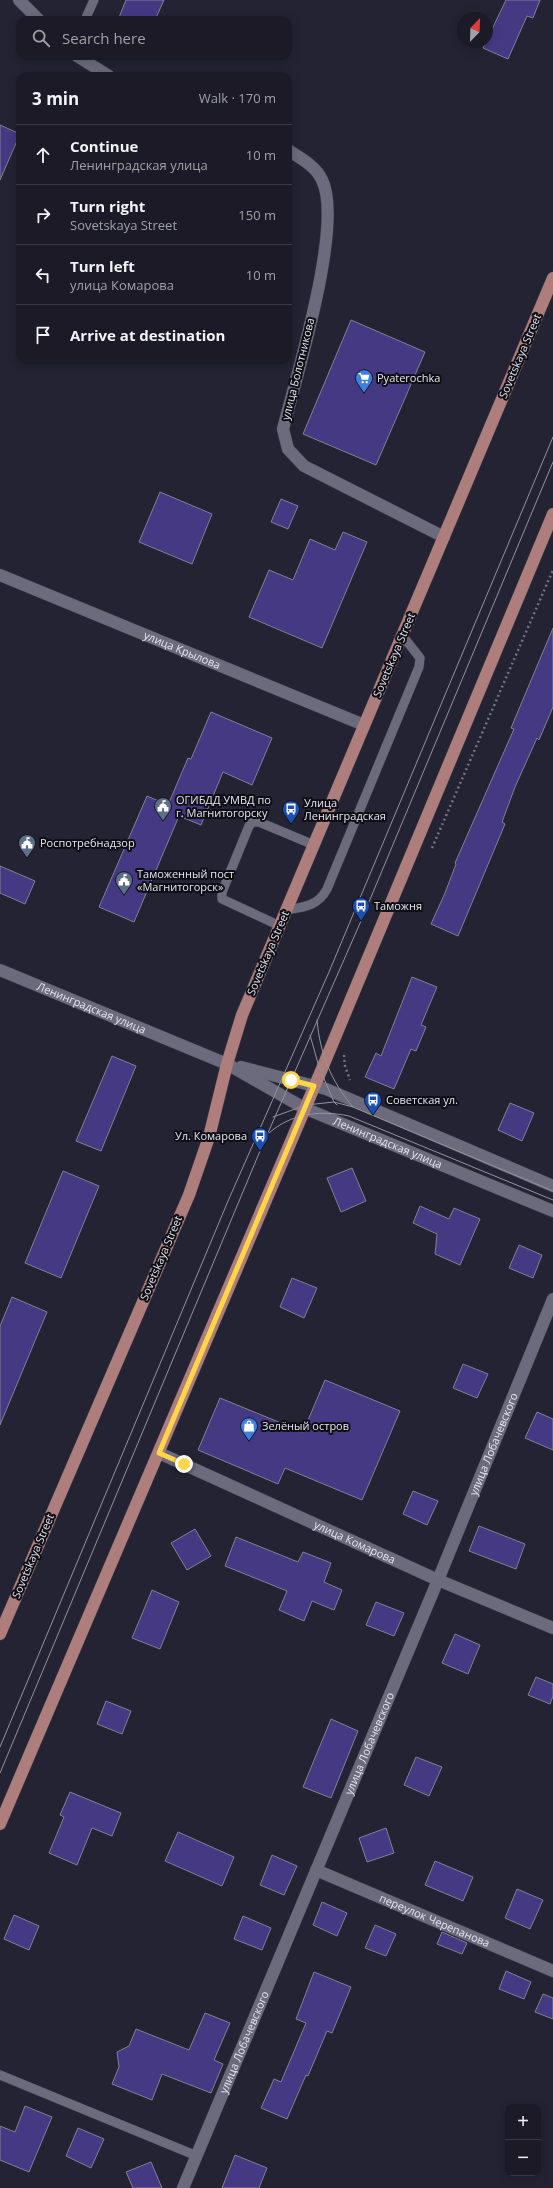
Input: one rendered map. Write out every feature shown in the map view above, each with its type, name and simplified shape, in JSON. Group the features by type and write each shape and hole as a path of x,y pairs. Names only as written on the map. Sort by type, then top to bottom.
{"main road":[{"name":"Sovetskaya Street","path":"0,1634 189,1195 209,1137 227,1064 242,1015 553,278"},
{"path":"0,1824 314,1086 553,514"}],"street":[{"path":"19,0 35,16"},
{"path":"84,60 103,72"},
{"name":"улица Болотникова","path":"292,153 309,164 322,180 329,212 322,270 283,429 288,449 304,466 444,537"},
{"name":"улица Крылова","path":"0,575 364,725"},
{"name":"Ленинградская улица","path":"0,970 227,1064 304,1108 553,1211"},
{"name":"Ленинградская улица","path":"227,1064 314,1086 553,1186"},
{"name":"улица Лобачевского","path":"184,2188 438,1580 553,1299"},
{"name":"улица Комарова","path":"159,1453 438,1580 553,1628"},
{"name":"переулок Черепанова","path":"316,1870 553,1970"}],"lane":[{"path":"87,16 94,0"},
{"path":"286,910 313,905 322,899 330,882 419,667 420,658 402,635"},
{"path":"280,926 222,899 222,892 249,826 253,822 259,822 314,845"},
{"path":"0,2075 197,2156"}],"path":[{"path":"429,854 553,570"},
{"path":"344,1050 345,1066 350,1080"}],"building":[{"path":"126,0 164,0 157,16 120,16"},
{"path":"506,0 540,0 533,18 527,16 508,59 483,48 493,48 493,27"},
{"path":"0,125 16,132 16,143 0,180"},
{"path":"351,320 425,352 376,465 303,434"},
{"path":"160,492 212,514 192,564 139,542"},
{"path":"281,499 298,506 288,529 271,522"},
{"path":"343,532 367,542 322,648 249,617 269,570 293,580 310,539 335,550"},
{"path":"553,628 553,707 539,740 537,738 515,787 502,822 505,824 458,936 431,924 445,893 456,864 455,863 514,729 511,728"},
{"path":"211,712 272,738 252,785 223,772 201,825 179,816 134,922 99,907 147,796 168,805 188,758 191,759"},
{"path":"0,866 35,881 25,904 0,893"},
{"path":"412,977 437,987 421,1025 426,1027 416,1051 411,1049 394,1089 365,1077 376,1053 381,1056"},
{"path":"112,1056 136,1066 101,1151 76,1141"},
{"path":"510,1103 534,1113 522,1141 498,1130"},
{"path":"352,1168 366,1201 341,1212 327,1178"},
{"path":"63,1171 99,1186 61,1278 25,1263"},
{"path":"420,1206 449,1219 454,1208 480,1219 460,1265 435,1254 437,1234 413,1223"},
{"path":"519,1245 542,1255 533,1278 509,1268"},
{"path":"292,1278 317,1288 304,1318 280,1307"},
{"path":"12,1297 47,1312 0,1425 0,1326"},
{"path":"463,1364 488,1374 477,1398 453,1388"},
{"path":"325,1380 400,1411 362,1500 285,1468 278,1484 198,1450 220,1398 303,1432"},
{"path":"537,1412 553,1419 553,1450 525,1438"},
{"path":"413,1491 438,1501 427,1525 403,1514"},
{"path":"479,1526 525,1544 516,1569 469,1551"},
{"path":"195,1529 211,1556 187,1570 171,1543"},
{"path":"236,1537 298,1562 303,1552 331,1563 324,1582 342,1590 334,1610 312,1601 304,1621 279,1610 287,1591 225,1566"},
{"path":"152,1590 179,1602 160,1649 132,1638"},
{"path":"376,1602 404,1613 394,1636 366,1625"},
{"path":"455,1634 480,1645 468,1674 442,1663"},
{"path":"536,1677 553,1684 553,1696 550,1704 528,1695"},
{"path":"106,1701 131,1711 122,1734 97,1724"},
{"path":"331,1719 358,1731 331,1798 303,1787"},
{"path":"416,1757 442,1767 429,1796 404,1785"},
{"path":"70,1792 121,1813 112,1836 92,1828 77,1865 49,1853 64,1817 60,1815"},
{"path":"386,1828 394,1853 367,1862 359,1838"},
{"path":"178,1832 234,1857 222,1886 165,1861"},
{"path":"272,1855 297,1866 284,1895 260,1885"},
{"path":"435,1861 473,1877 463,1901 425,1885"},
{"path":"517,1889 543,1900 530,1929 505,1918"},
{"path":"322,1902 347,1913 337,1936 313,1925"},
{"path":"14,1915 39,1926 29,1950 4,1939"},
{"path":"243,1916 271,1928 262,1950 234,1939"},
{"path":"375,1925 396,1934 386,1956 365,1948"},
{"path":"442,1932 467,1943 462,1954 437,1944"},
{"path":"506,1971 531,1982 524,1999 499,1989"},
{"path":"314,1972 351,1987 332,2033 327,2031 308,2076 306,2075 287,2119 261,2108 274,2079 281,2082 306,2023 296,2019"},
{"path":"543,1994 553,1998 553,2019 535,2012"},
{"path":"205,2013 230,2023 214,2060 223,2064 211,2093 162,2074 152,2100 112,2084 119,2067 117,2052 129,2046 136,2029 189,2050"},
{"path":"25,2106 52,2117 29,2172 0,2160 0,2126 15,2132"},
{"path":"78,2128 104,2139 91,2168 66,2156"},
{"path":"235,2155 267,2168 259,2188 222,2188"},
{"path":"151,2162 162,2188 133,2188 126,2172"}],"tram line":[{"path":"0,1747 228,1201 329,972 553,437"},
{"path":"0,1773 260,1151 361,921 553,462"},
{"path":"317,1020 321,1044 328,1066 345,1097 353,1107"},
{"path":"310,1035 319,1067 334,1102 337,1105"},
{"path":"273,1117 306,1105 334,1102 353,1107 553,1191"},
{"path":"269,1133 278,1126 297,1117 317,1113 349,1116 553,1200"}],"place":[{"name":"Pyaterochka","path":"364,393"},
{"name":"ОГИБДД УМВД по г. Магнитогорску","path":"163,821"},
{"name":"Улица Ленинградская","path":"291,824"},
{"name":"Роспотребнадзор","path":"27,858"},
{"name":"Таможенный пост «Магнитогорск»","path":"124,895"},
{"name":"Таможня","path":"361,921"},
{"name":"Советская ул.","path":"373,1115"},
{"name":"Ул. Комарова","path":"260,1151"},
{"name":"Зелёный остров","path":"249,1441"}],"route":[{"path":"184,1464 159,1453 314,1086 291,1080"}]}
